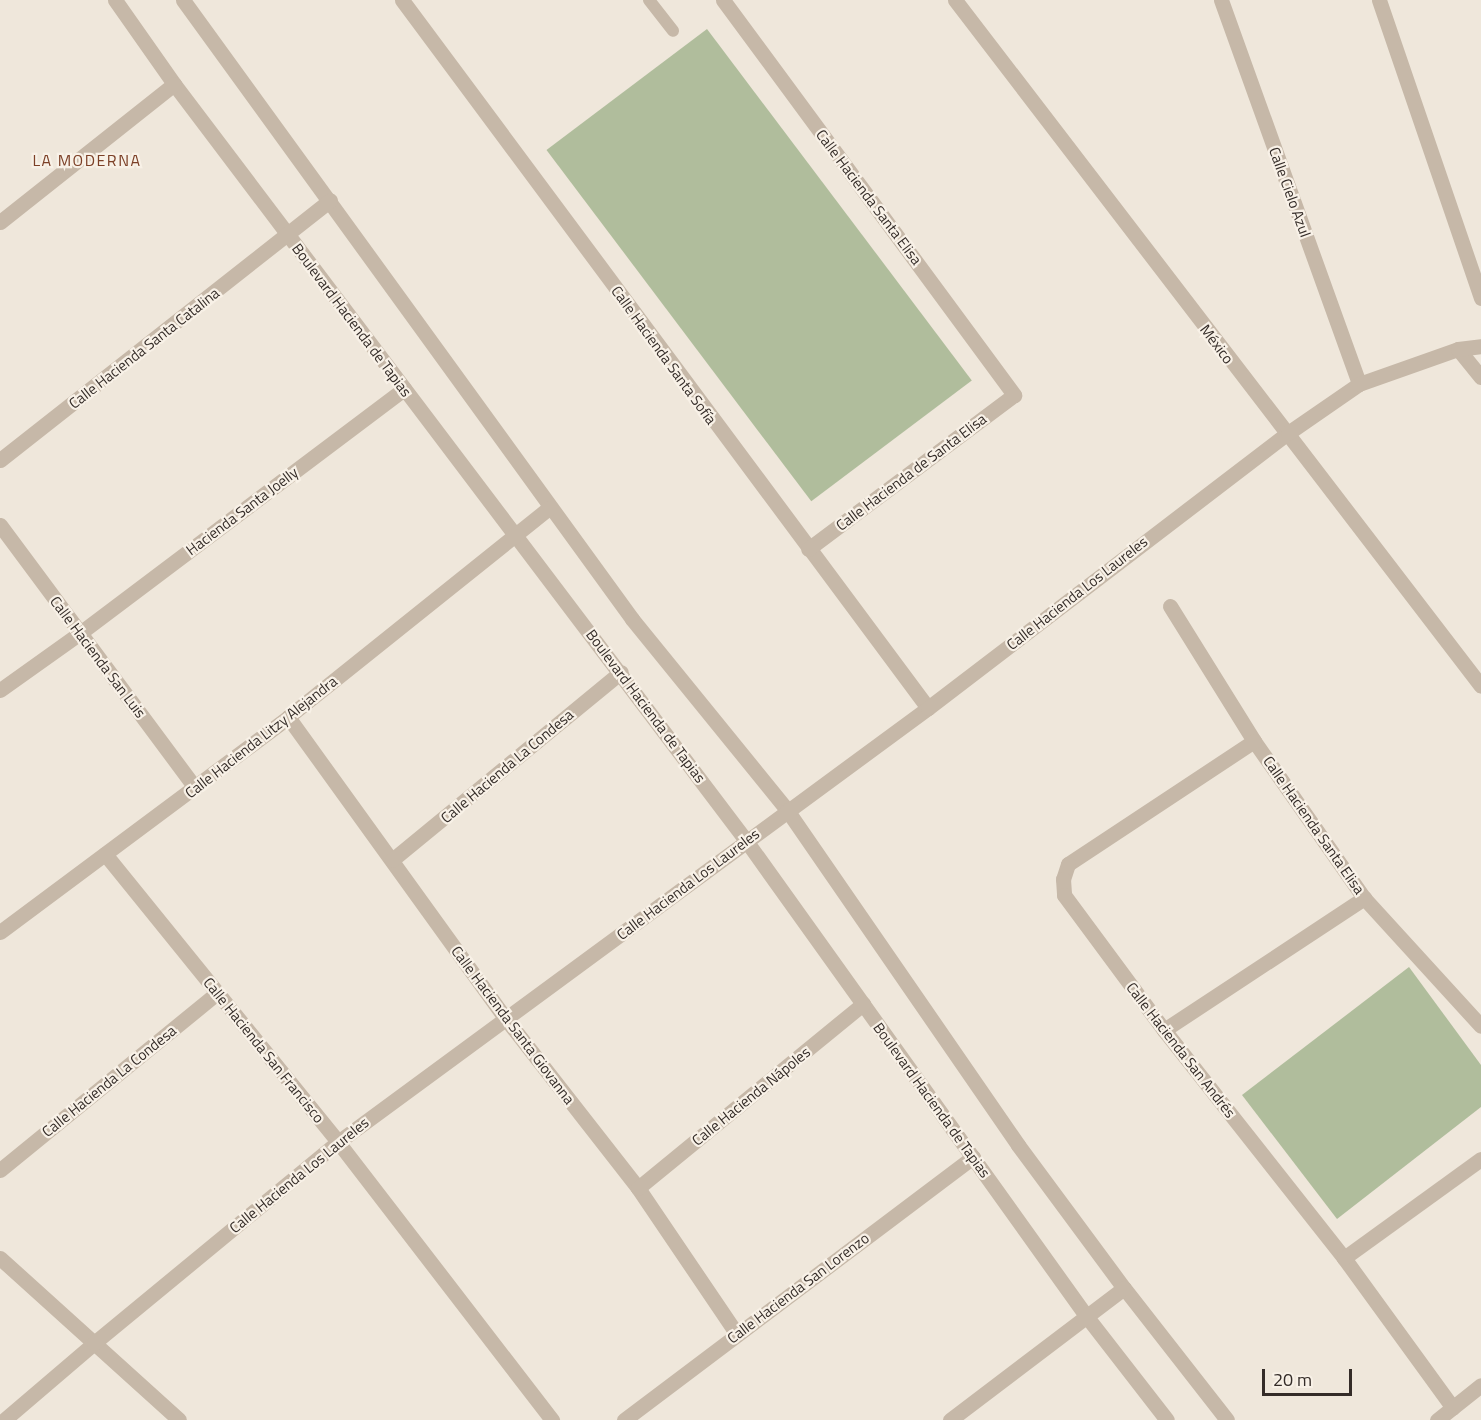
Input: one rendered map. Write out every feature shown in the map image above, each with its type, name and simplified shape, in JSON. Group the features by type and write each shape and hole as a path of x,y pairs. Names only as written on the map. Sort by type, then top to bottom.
{"street":[{"name":"Boulevard Hacienda de Tapias","path":"115,0 174,84 288,236 621,672 747,842 1087,1317 1167,1420"},
{"path":"183,0 330,200 549,508 632,619 787,810 964,1069 1125,1288 1227,1420"},
{"name":"Calle Hacienda Santa Sofía","path":"402,0 928,708"},
{"name":"Calle Hacienda Santa Elisa","path":"723,0 1014,395"},
{"name":"México","path":"955,0 1481,686"},
{"name":"Calle Cielo Azul","path":"1221,0 1359,384"},
{"path":"1379,0 1481,298"},
{"path":"0,222 174,84"},
{"name":"Calle Hacienda Santa Catalina","path":"0,460 288,236 330,200"},
{"name":"Calle Hacienda Los Laureles","path":"4,1420 94,1342 338,1142 928,708 1288,433 1359,384 1458,349 1481,346"},
{"path":"1458,349 1481,377"},
{"name":"Hacienda Santa Joelly","path":"0,690 80,633 404,389"},
{"name":"Calle Hacienda de Santa Elisa","path":"808,549 1014,395"},
{"name":"Calle Hacienda Litzy Alejandra","path":"0,932 288,717 549,508"},
{"name":"Calle Hacienda San Luis","path":"0,525 195,788"},
{"name":"Calle Hacienda Santa Elisa","path":"1170,606 1254,741 1364,898 1481,1026"},
{"name":"Calle Hacienda La Condesa","path":"392,860 621,672"},
{"name":"Calle Hacienda Santa Giovanna","path":"288,717 506,1019 638,1188 737,1334"},
{"name":"Calle Hacienda San Andrés","path":"1254,741 1068,864 1063,879 1064,895 1164,1030 1344,1258 1453,1408"},
{"name":"Calle Hacienda San Francisco","path":"105,854 338,1142 552,1420"},
{"path":"1164,1030 1364,898"},
{"name":"Calle Hacienda La Condesa","path":"0,1170 217,993"},
{"name":"Calle Hacienda Nápoles","path":"638,1188 863,1004"},
{"name":"Calle Hacienda San Lorenzo","path":"624,1420 973,1157"},
{"path":"1344,1258 1481,1160"},
{"path":"0,1258 179,1420"},
{"path":"950,1420 1125,1288"},
{"path":"1437,1420 1481,1385"}],"lane":[{"path":"649,0 673,32"}],"green space":[{"path":"707,29 972,380 811,501 546,150"},
{"path":"1409,967 1481,1065 1481,1107 1337,1219 1242,1095"}],"district":[{"name":"LA MODERNA","path":"87,160"}]}
